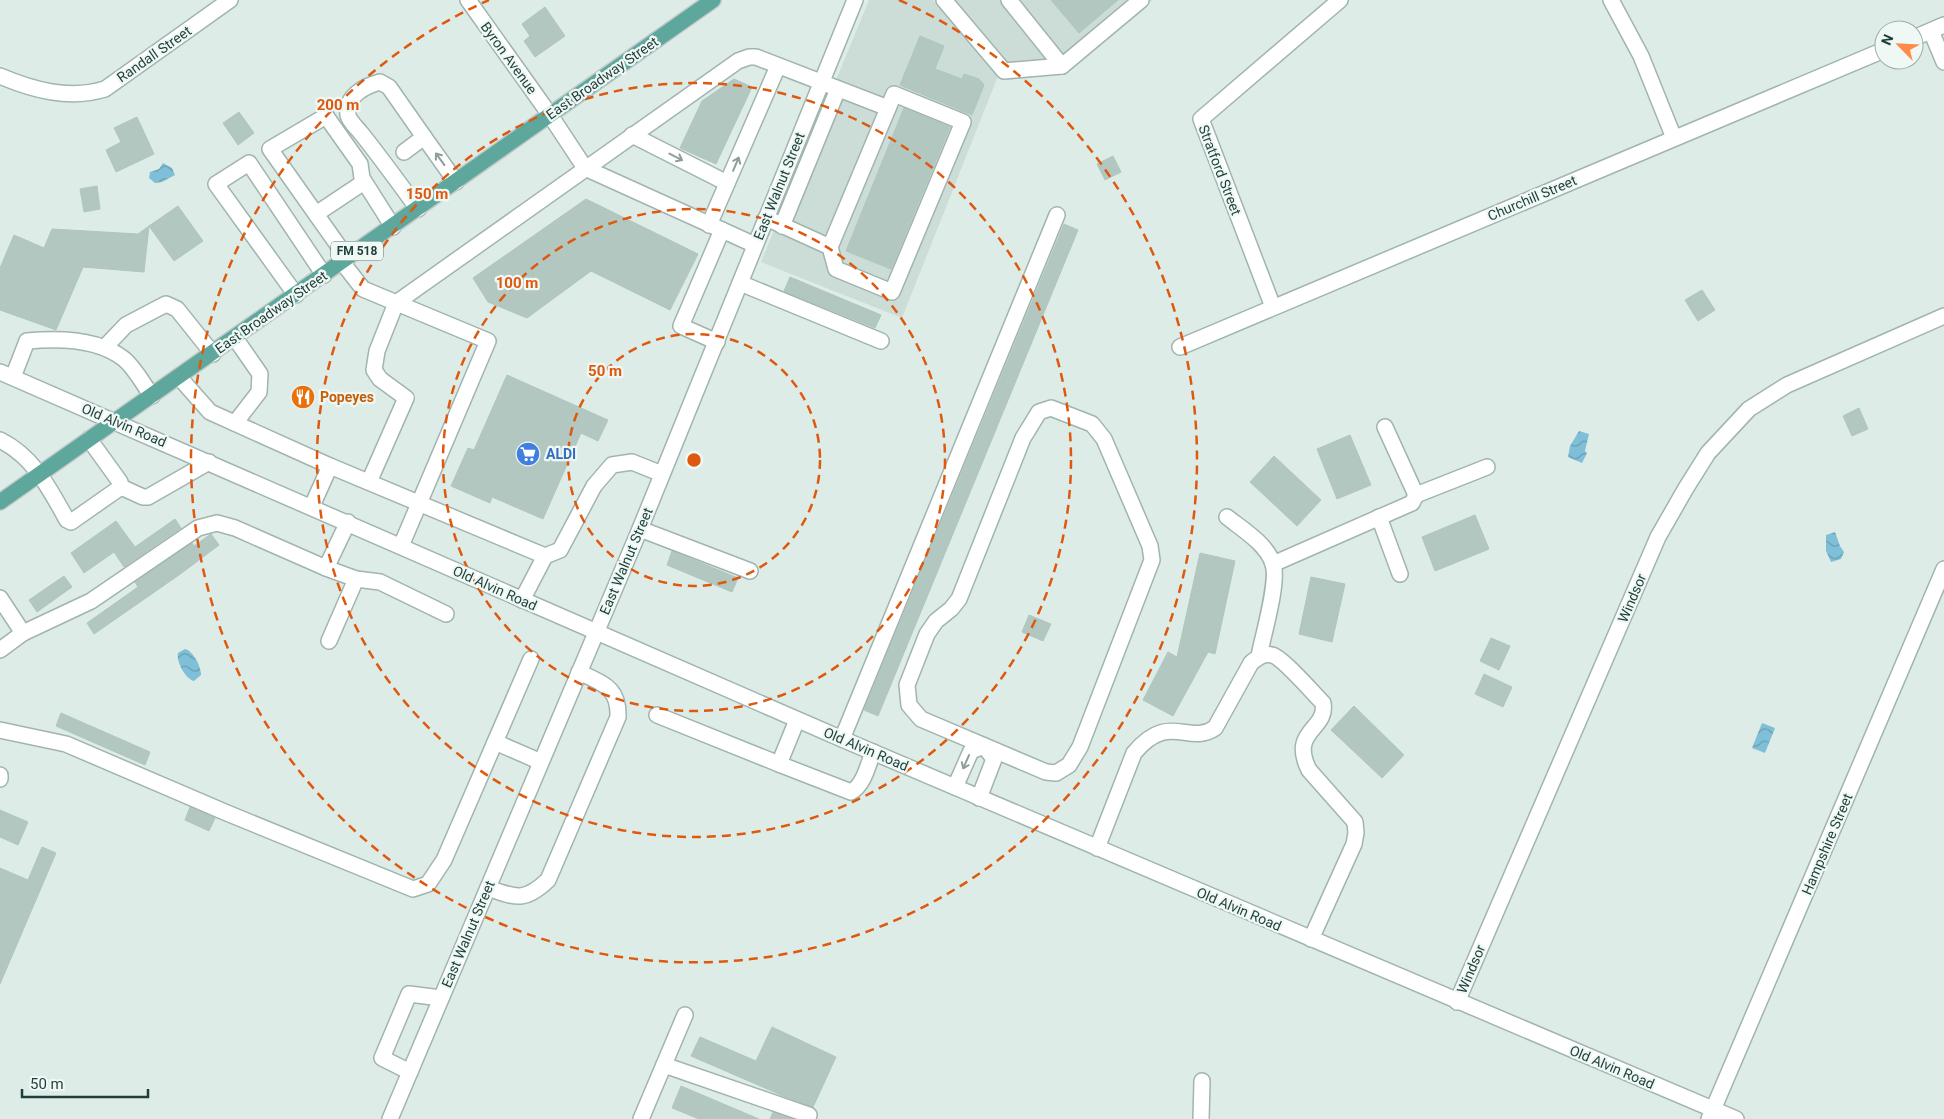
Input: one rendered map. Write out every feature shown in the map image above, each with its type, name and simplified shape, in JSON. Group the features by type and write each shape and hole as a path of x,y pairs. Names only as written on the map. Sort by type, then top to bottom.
{"main road":[{"name":"East Broadway Street","path":"0,502 713,0"}],"street":[{"name":"Randall Street","path":"0,76 23,86 47,92 90,94 105,89 230,0"},
{"name":"Byron Avenue","path":"468,0 550,115 585,168"},
{"name":"East Walnut Street","path":"390,1119 640,529 855,0"},
{"path":"944,0 1004,71 1062,66 1141,0"},
{"path":"1009,0 1062,66"},
{"name":"Stratford Street","path":"1273,308 1201,119 1340,0"},
{"path":"1611,0 1641,56 1674,138"},
{"path":"1924,34 1937,28 1944,62"},
{"name":"Churchill Street","path":"1180,347 1874,54"},
{"path":"369,482 406,398 380,378 374,370 377,351 396,303 738,61 749,57 756,57 888,108"},
{"path":"717,342 680,326 716,227 727,183 778,66"},
{"path":"418,209 348,117 348,105 356,94 367,85 380,82 389,87 456,182"},
{"path":"782,226 838,89"},
{"path":"894,94 962,122 892,292 836,269 830,247 894,94"},
{"path":"296,295 216,184 326,116 360,164 364,182 393,226"},
{"path":"632,135 727,183"},
{"path":"404,152 424,137"},
{"path":"270,149 316,214 363,289 488,341 401,546"},
{"path":"249,163 324,275"},
{"path":"585,168 755,245"},
{"path":"316,214 364,182"},
{"path":"842,739 1057,215"},
{"path":"766,218 830,247"},
{"path":"740,283 880,341"},
{"path":"105,347 126,325 166,304 177,309 212,354"},
{"name":"Windsor","path":"1457,1002 1658,537 1708,453 1749,410 1787,385 1944,316"},
{"path":"235,338 260,374 259,392 235,423"},
{"path":"6,374 27,341 52,339 105,347 125,360 152,396"},
{"name":"Old Alvin Road","path":"6,374 312,506 596,633 1311,939 1711,1114 1736,1119"},
{"path":"179,377 210,412 330,466 545,556"},
{"path":"955,787 971,751 984,746 1046,772 1056,773 1069,764 1080,747 1152,560 1150,546 1104,439 1092,424 1051,408 1039,412 1023,438 958,599 936,621 927,634 907,685 909,705 922,719 984,746 994,759 979,798"},
{"path":"1385,427 1416,495"},
{"path":"89,439 120,482 121,487 143,498 148,497 209,462"},
{"path":"0,440 9,444 41,473 69,522 75,521 121,487"},
{"path":"522,600 545,556 560,550 594,486 612,465 632,462 662,474"},
{"path":"312,506 330,466"},
{"path":"1273,564 1412,503 1416,495 1487,467"},
{"path":"1227,517 1263,547 1273,564 1274,580 1259,656"},
{"path":"1379,517 1400,574"},
{"path":"326,568 348,522"},
{"path":"0,650 23,633 91,601 198,528 217,523 236,528 356,580 380,582 446,614"},
{"path":"640,529 750,572"},
{"name":"Hampshire Street","path":"1711,1114 1944,569"},
{"path":"329,641 356,580"},
{"path":"0,598 23,633"},
{"path":"1097,848 1134,753 1142,743 1156,733 1167,730 1210,732 1215,728 1250,663 1259,656 1272,655 1281,660 1323,703 1322,718 1303,742 1302,752 1308,770 1355,822 1354,844 1311,939"},
{"path":"0,730 66,744 412,889 428,884 444,860 531,659"},
{"path":"488,888 510,896 522,896 534,893 548,880 618,717 619,703 609,687 579,672"},
{"path":"657,715 851,792 857,789 873,752"},
{"path":"779,764 797,720"},
{"path":"495,742 541,762"},
{"path":"0,774 0,779"},
{"path":"410,1072 382,1058 409,994 441,998"},
{"path":"641,1119 685,1015"},
{"path":"664,1065 809,1115"},
{"path":"1201,1119 1202,1080"}],"shaded area":[{"path":"869,0 933,0 998,76 902,318 761,262"},
{"path":"940,0 1152,0 1065,74 1007,80"}],"water":[{"path":"163,163 172,168 175,175 162,182 155,183 149,178 150,172 159,169"},
{"path":"1579,431 1589,434 1585,451 1587,453 1582,463 1568,457 1570,446"},
{"path":"1835,532 1844,552 1841,559 1831,562 1826,551 1826,535"},
{"path":"185,649 194,656 200,667 201,675 194,681 187,677 178,660 178,653"},
{"path":"1762,723 1775,728 1765,753 1752,748"}],"building":[{"path":"1051,0 1118,0 1079,33"},
{"path":"545,7 565,36 535,57 524,41 530,36 522,24"},
{"path":"920,36 944,46 935,69 962,79 964,74 979,79 984,85 972,115 900,85"},
{"path":"734,79 752,87 716,164 680,148 702,101"},
{"path":"904,108 950,127 891,269 846,251"},
{"path":"239,112 254,133 238,145 223,123"},
{"path":"137,117 154,154 116,172 106,150 121,142 114,128"},
{"path":"1113,156 1121,172 1105,180 1097,164"},
{"path":"97,186 100,209 84,212 80,189"},
{"path":"586,199 698,254 670,310 591,271 527,318 488,302 473,278"},
{"path":"178,206 203,241 174,261 149,226"},
{"path":"1064,224 1078,230 878,716 864,710"},
{"path":"149,226 144,272 83,267 56,330 0,310 0,268 14,235 44,248 52,229 138,234"},
{"path":"790,277 881,315 875,328 784,291"},
{"path":"1702,290 1715,310 1698,321 1685,300"},
{"path":"507,375 608,420 598,441 581,433 543,519 492,497 490,503 451,486 468,448 474,450"},
{"path":"1859,408 1868,429 1852,436 1843,416"},
{"path":"1350,435 1371,485 1337,499 1317,449"},
{"path":"1274,456 1321,500 1297,526 1250,482"},
{"path":"1475,515 1489,549 1435,571 1422,537"},
{"path":"175,519 181,528 124,567 114,552 84,573 71,553 116,521 135,547"},
{"path":"211,534 219,545 94,634 87,623 138,587 135,582 192,543 194,546"},
{"path":"672,551 738,578 732,592 667,565"},
{"path":"1200,553 1235,561 1215,654 1208,652 1173,716 1143,700 1168,652 1177,657"},
{"path":"64,576 72,587 37,612 29,600"},
{"path":"1311,577 1345,584 1332,642 1299,634"},
{"path":"1029,615 1051,624 1043,641 1022,632"},
{"path":"1491,638 1510,646 1499,670 1480,661"},
{"path":"1484,674 1512,687 1503,707 1475,694"},
{"path":"1354,706 1404,755 1382,778 1331,730"},
{"path":"61,713 150,752 145,765 56,726"},
{"path":"190,807 215,818 209,831 185,820"},
{"path":"0,810 28,822 18,845 0,837"},
{"path":"42,847 56,853 0,984 0,868 28,880"},
{"path":"772,1027 836,1057 813,1107 691,1056 700,1037 756,1061"},
{"path":"681,1086 759,1119 699,1119 672,1108"},
{"path":"773,1112 792,1119 770,1119"}],"place":[{"name":"Popeyes","path":"303,397"},
{"name":"ALDI","path":"528,454"}]}
